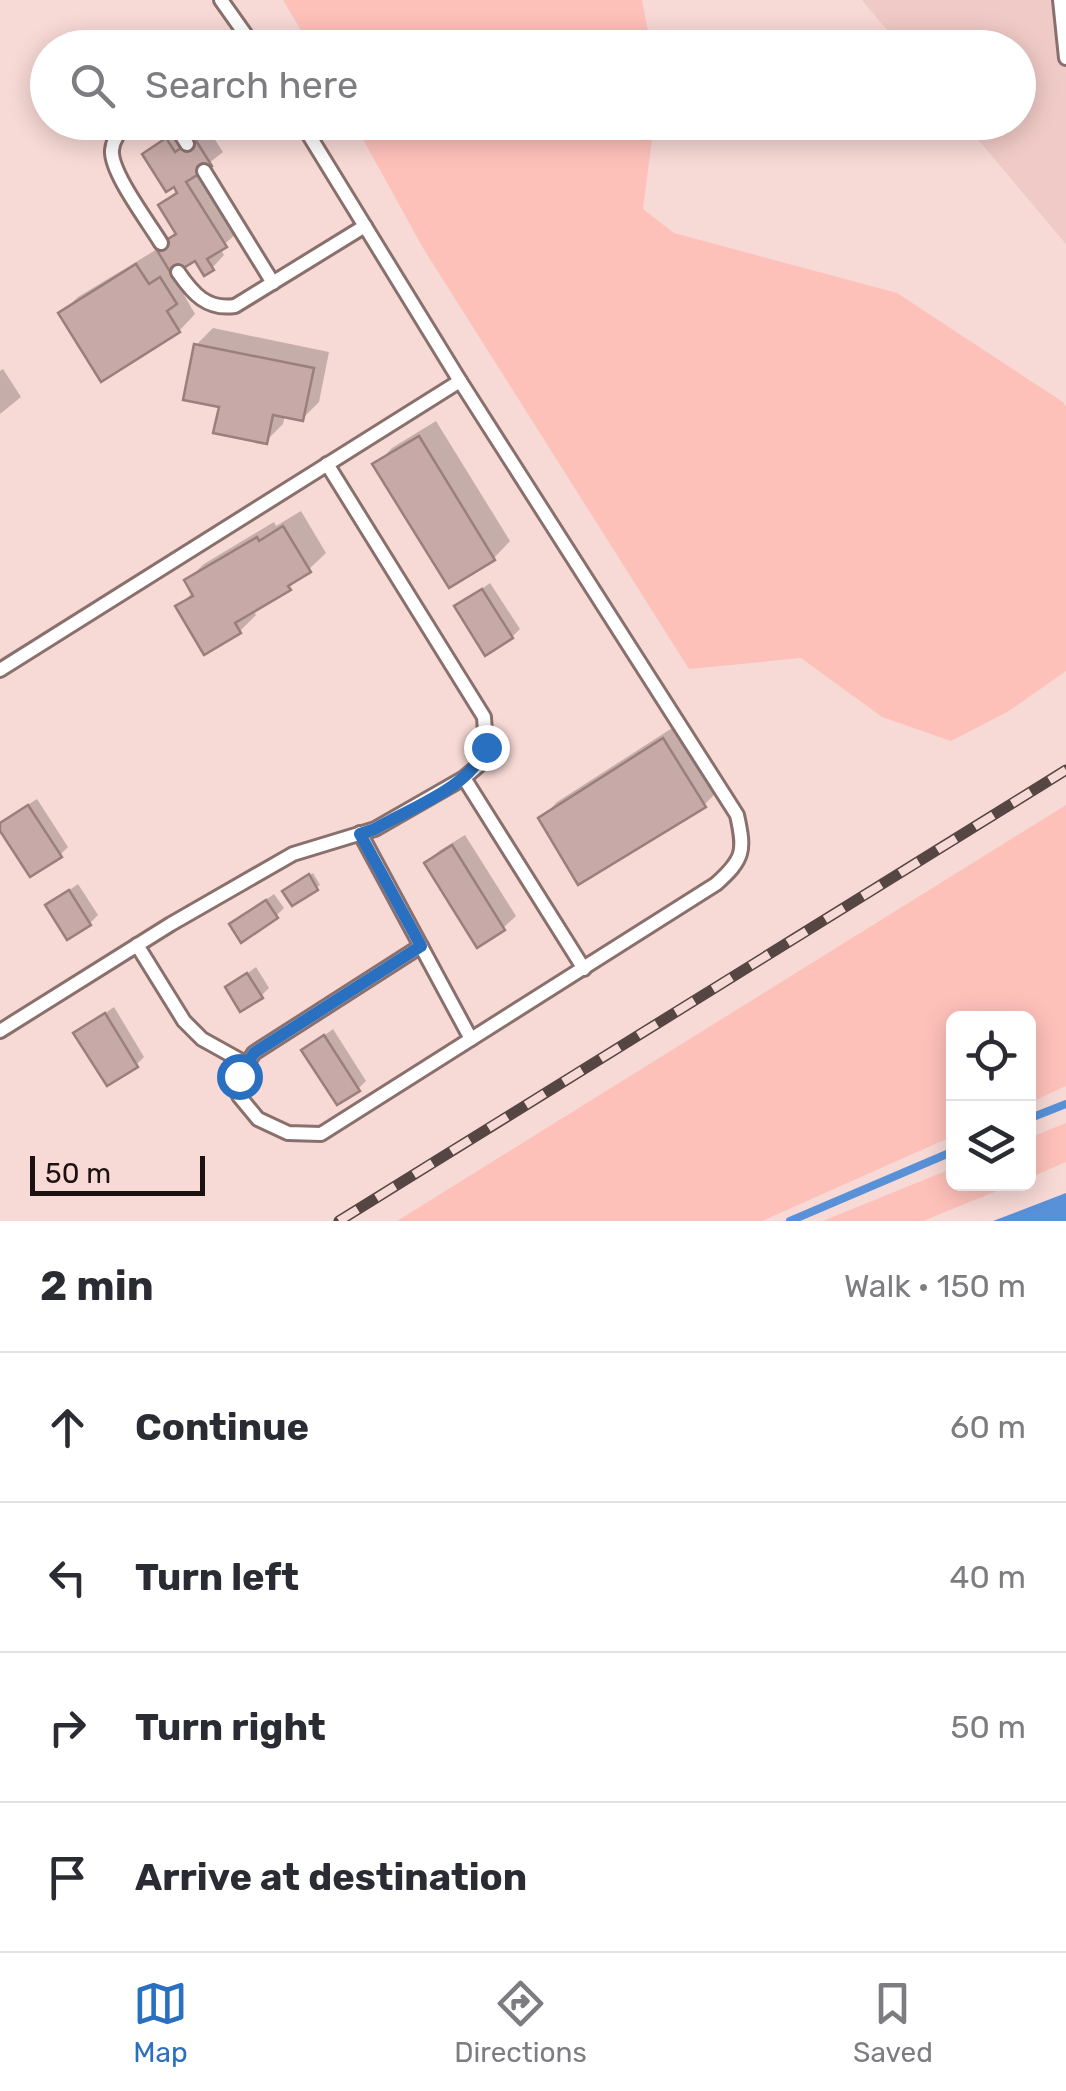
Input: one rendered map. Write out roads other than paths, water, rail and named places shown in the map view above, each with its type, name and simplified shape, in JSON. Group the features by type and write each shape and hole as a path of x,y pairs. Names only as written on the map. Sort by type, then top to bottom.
{"lane":[{"path":"221,0 241,30"},
{"path":"1060,0 1066,58"},
{"path":"116,140 112,150 115,167 161,243"},
{"path":"185,140 187,144"},
{"path":"312,140 460,381 737,815 744,846 736,867 716,884 321,1134 288,1132 258,1119 239,1096 239,1076 254,1053 421,946"},
{"path":"204,171 274,282"},
{"path":"178,272 201,300 220,308 235,306 366,226"},
{"path":"0,670 460,381"},
{"path":"0,1031 136,945 294,854 375,829 478,766 486,747 484,717 326,464"},
{"path":"464,778 584,969"},
{"path":"360,834 471,1039"},
{"path":"136,945 184,1021 202,1040 247,1064"}],"water":[{"path":"1066,1193 1066,1221 993,1221"}],"waterway":[{"path":"1036,1116 1066,1104"},
{"path":"790,1221 946,1154"}],"railway":[{"path":"339,1221 1066,770"}]}
